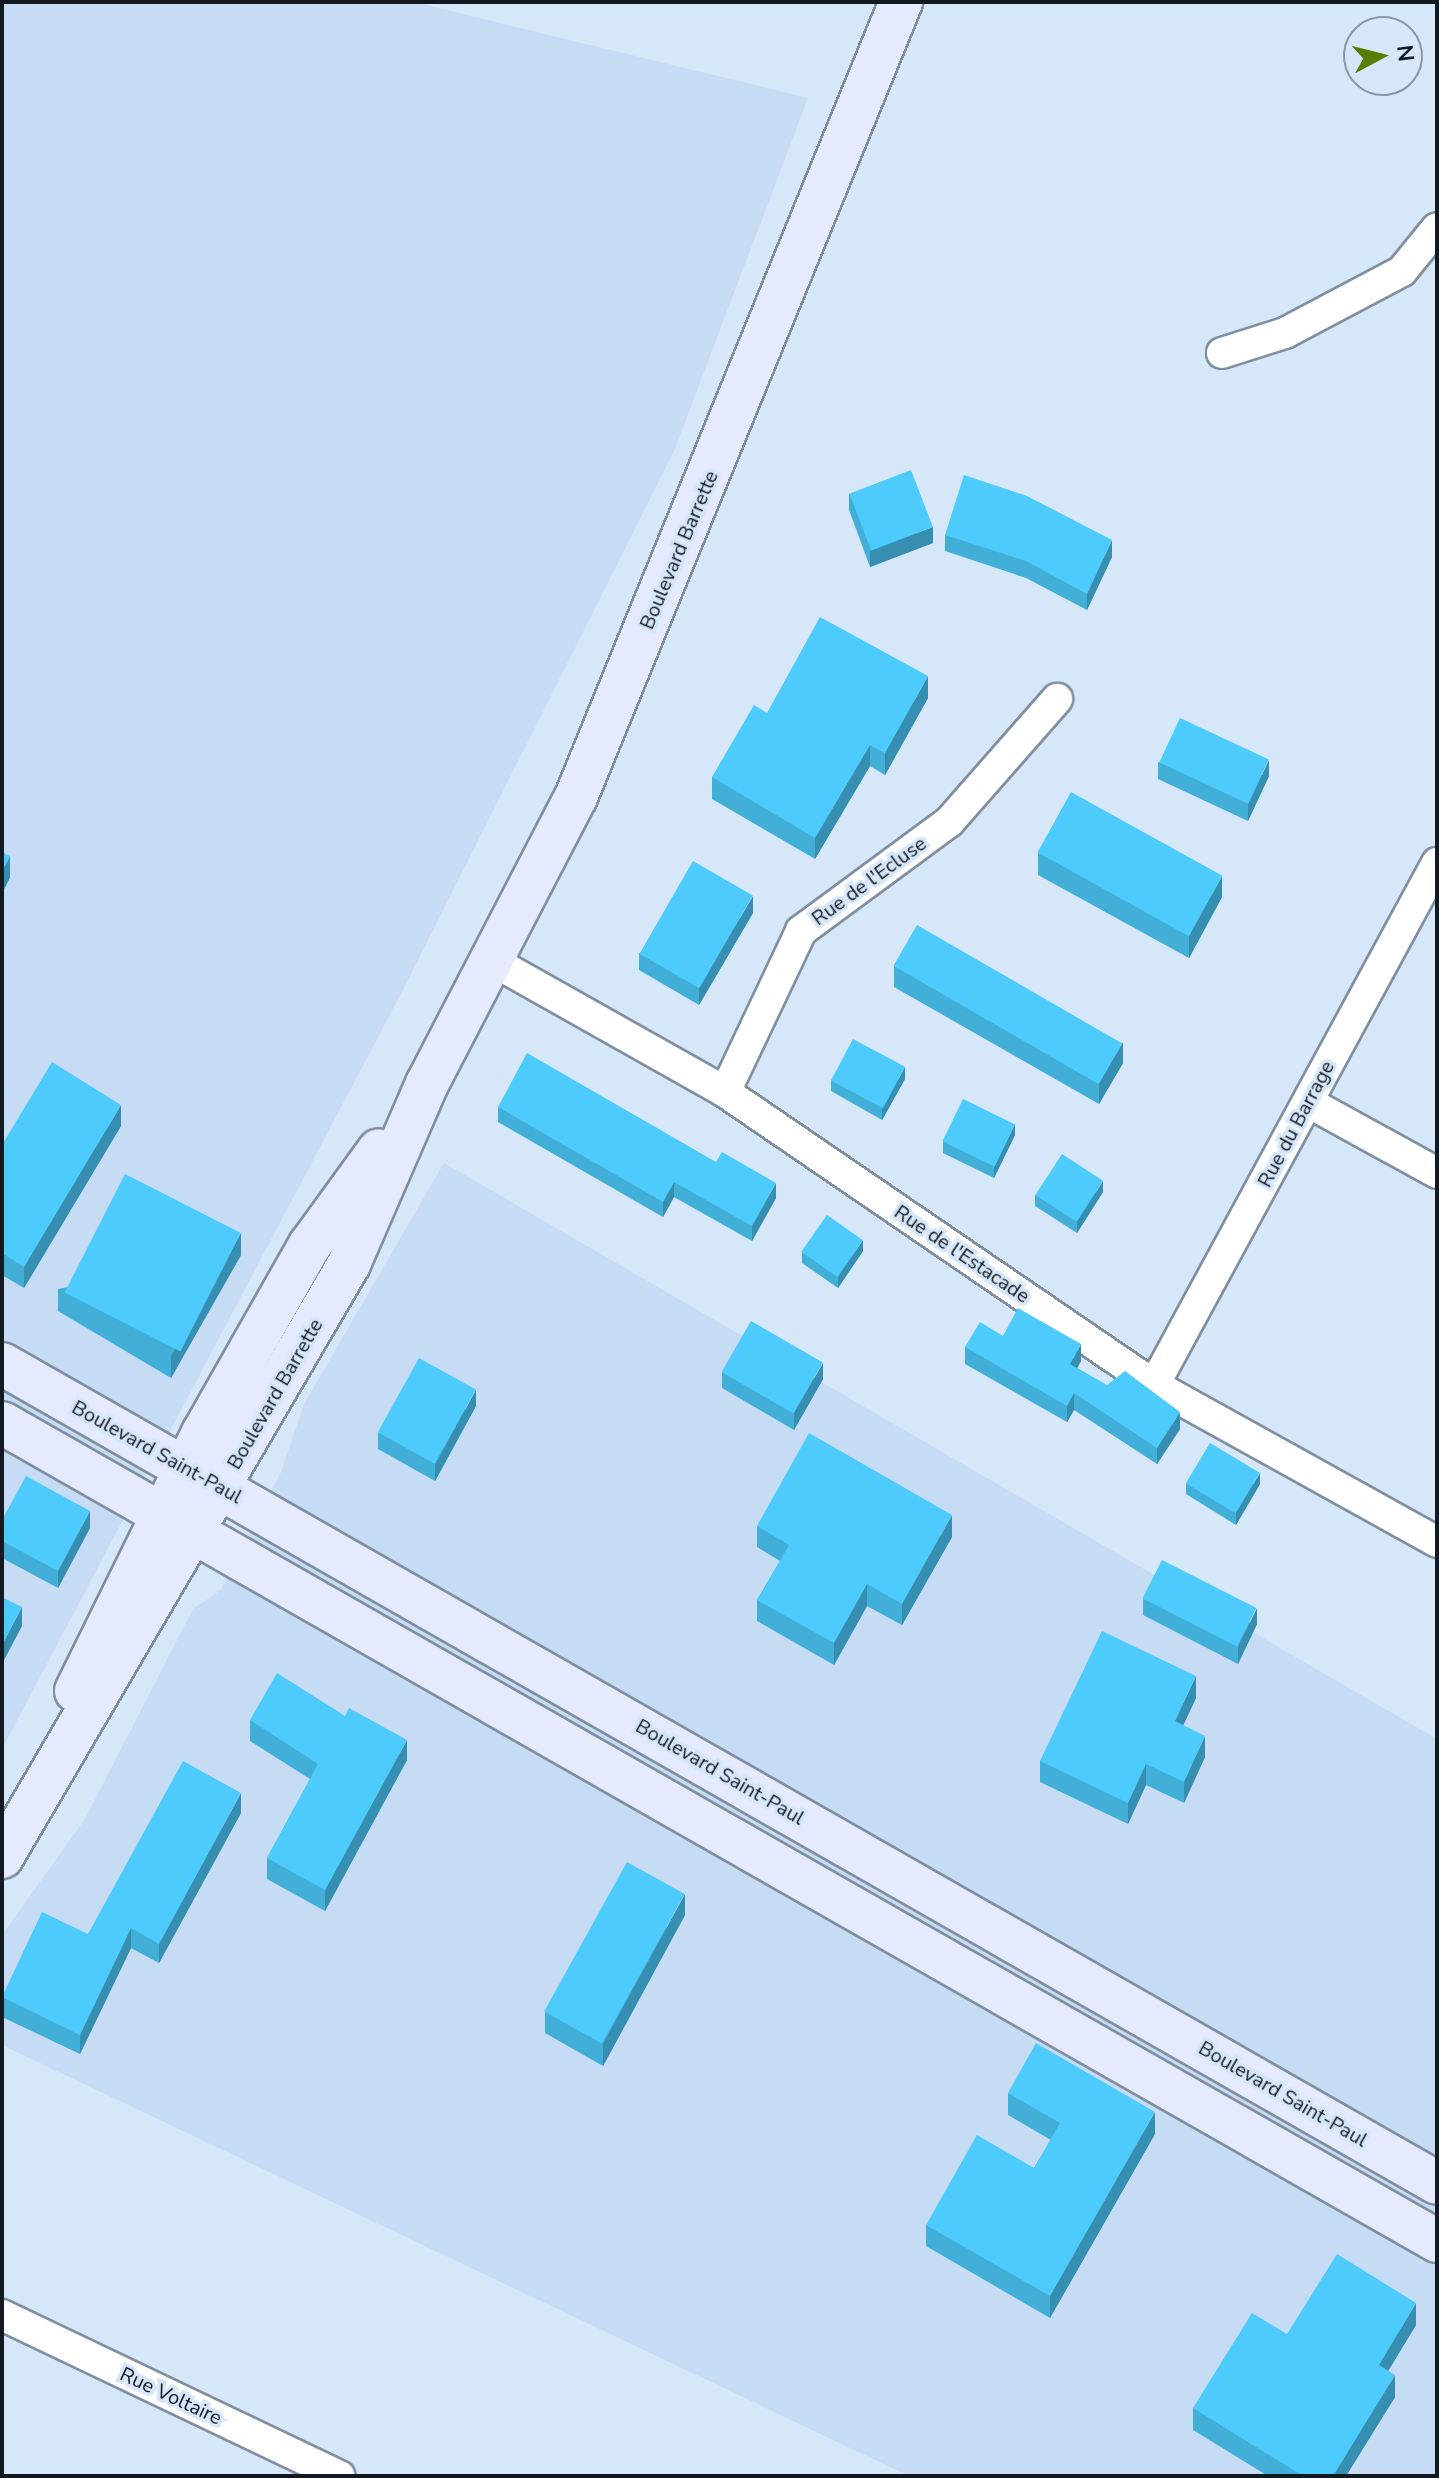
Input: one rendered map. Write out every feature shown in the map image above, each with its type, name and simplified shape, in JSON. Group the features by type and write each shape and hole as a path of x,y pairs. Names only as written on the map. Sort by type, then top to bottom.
{"main road":[{"name":"Boulevard Barrette","path":"2,1847 178,1524 222,1488 349,1264 427,1084 576,797 901,2"},
{"name":"Boulevard Barrette","path":"2,1857 178,1524 185,1468 310,1245 427,1084"},
{"name":"Boulevard Saint-Paul","path":"2,1364 1437,2183"},
{"path":"2,1423 1437,2241"}],"street":[{"path":"1222,353 1285,333 1402,271 1437,228"},
{"name":"Rue de l'Ecluse","path":"725,1092 801,931 949,822 1057,699"},
{"name":"Rue du Barrage","path":"1154,1385 1437,863"},
{"name":"Rue de l'Estacade","path":"491,960 725,1092 1154,1385 1437,1542"},
{"path":"1308,1102 1437,1173"},
{"name":"Rue Voltaire","path":"2,2315 340,2476"}],"shaded area":[{"path":"2,2 414,2 808,98 674,451 404,988 2,1749"},
{"path":"444,1163 1437,1739 1437,2476 909,2476 2,2045 2,1935 85,1819 193,1609 221,1590 281,1472 304,1404"}],"building":[{"path":"911,470 933,527 871,551 849,494"},
{"path":"964,475 1027,496 1112,540 1087,594 1026,561 945,535"},
{"path":"820,617 928,676 885,753 870,745 815,838 712,777 754,705 767,713"},
{"path":"1180,718 1269,759 1248,804 1159,762"},
{"path":"1071,792 1222,876 1189,936 1038,852"},
{"path":"2,852 10,856 2,871"},
{"path":"693,861 753,895 699,988 640,954"},
{"path":"917,925 1122,1044 1099,1084 894,966"},
{"path":"853,1039 905,1067 883,1108 831,1080"},
{"path":"527,1053 716,1162 722,1152 776,1183 752,1226 674,1182 663,1202 498,1107"},
{"path":"52,1062 121,1105 24,1267 2,1253 2,1145"},
{"path":"963,1099 1015,1124 995,1167 942,1141"},
{"path":"1062,1154 1103,1181 1076,1222 1035,1195"},
{"path":"125,1174 241,1233 180,1352 65,1293"},
{"path":"827,1215 863,1240 837,1277 801,1252"},
{"path":"1018,1308 1081,1344 1070,1364 1107,1385 1125,1371 1180,1412 1157,1448 1074,1393 1067,1406 965,1347 980,1322 1003,1336"},
{"path":"751,1321 823,1362 793,1414 722,1372"},
{"path":"419,1358 476,1390 435,1464 378,1432"},
{"path":"809,1433 952,1515 902,1604 867,1584 834,1643 757,1600 789,1545 757,1526"},
{"path":"1210,1443 1260,1473 1236,1513 1186,1483"},
{"path":"26,1476 90,1511 58,1571 2,1541 2,1520"},
{"path":"1162,1560 1256,1608 1237,1646 1142,1598"},
{"path":"2,1597 22,1607 2,1645"},
{"path":"1102,1631 1196,1676 1175,1721 1205,1736 1184,1782 1146,1764 1128,1803 1040,1761"},
{"path":"277,1673 345,1716 349,1708 407,1740 325,1890 267,1858 318,1764 250,1720"},
{"path":"183,1761 241,1793 159,1944 131,1928 80,2035 2,1997 42,1912 88,1934"},
{"path":"627,1862 685,1894 602,2044 544,2012"},
{"path":"1036,2043 1155,2112 1050,2296 926,2225 977,2135 1034,2168 1060,2123 1008,2093"},
{"path":"1337,2254 1416,2303 1379,2365 1395,2375 1333,2476 1303,2476 1193,2408 1252,2313 1287,2334"}]}
